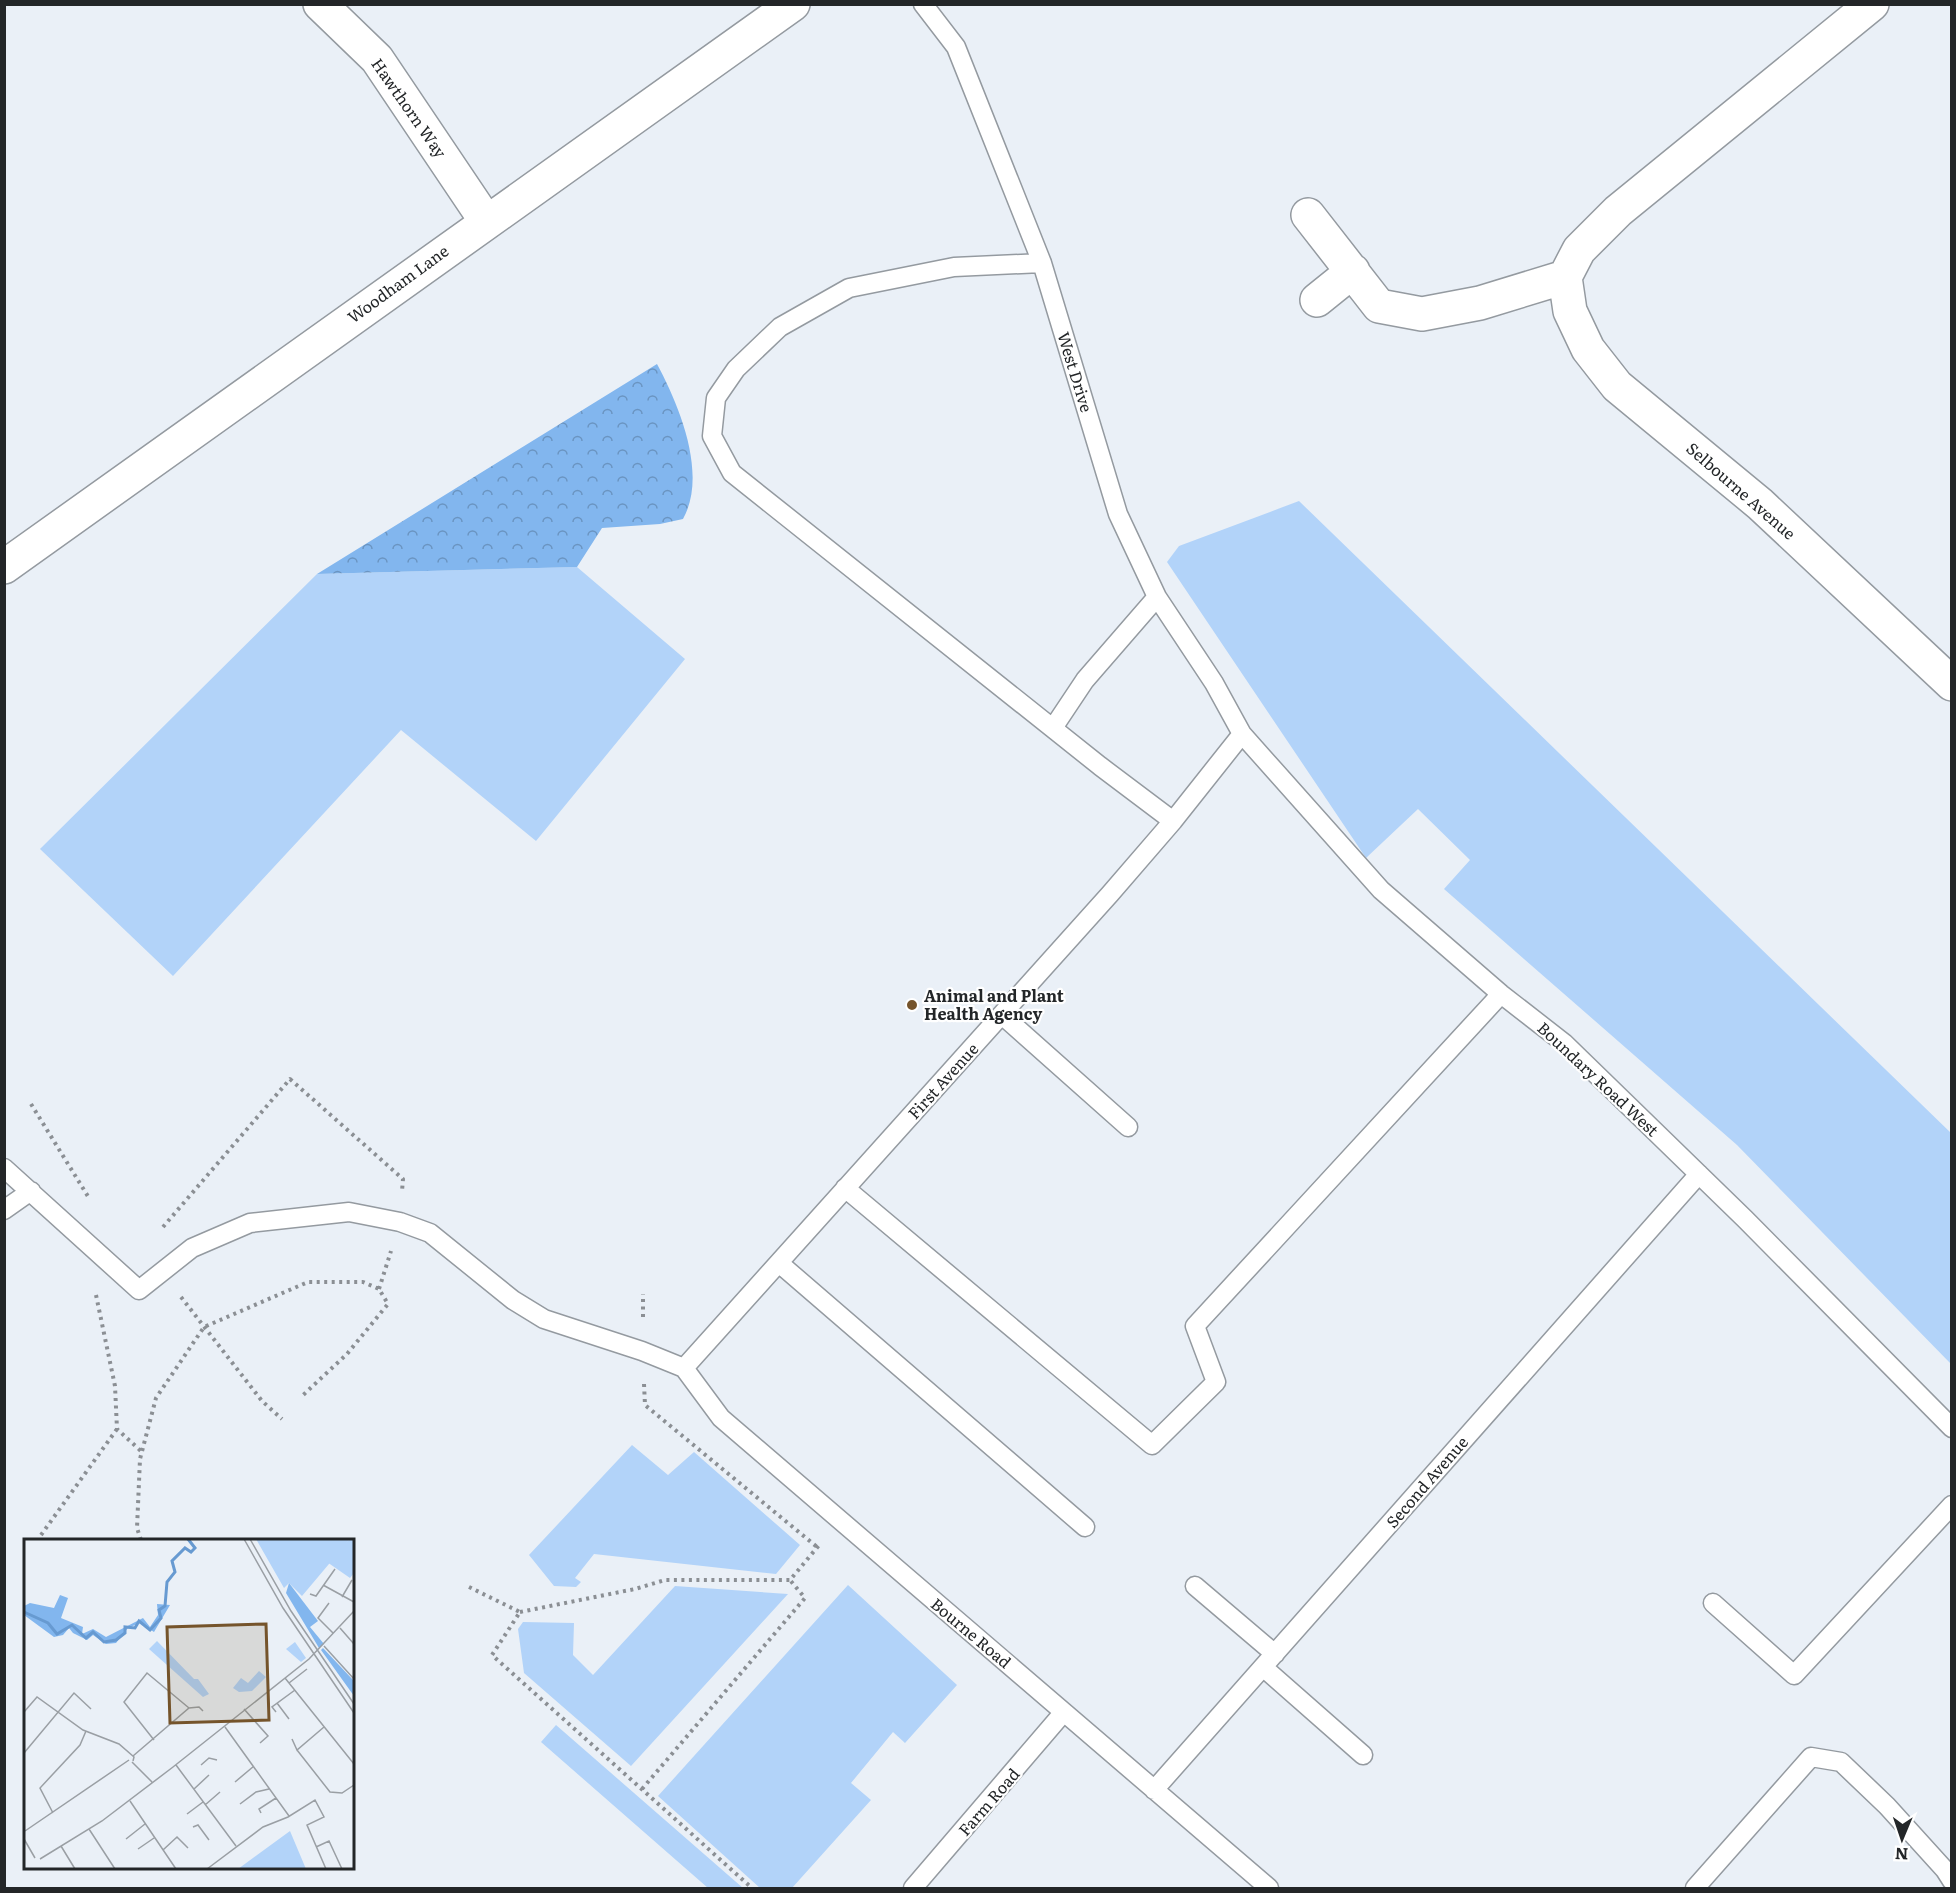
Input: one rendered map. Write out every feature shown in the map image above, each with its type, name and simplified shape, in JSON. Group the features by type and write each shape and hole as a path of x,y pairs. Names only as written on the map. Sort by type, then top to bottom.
{"street":[{"name":"Hawthorn Way","path":"320,4 377,59 486,221"},
{"name":"Woodham Lane","path":"4,567 793,4"},
{"path":"1308,215 1379,306 1422,314 1480,303 1565,277 1579,250 1618,211 1872,4"},
{"path":"1317,300 1353,271"},
{"name":"Selbourne Avenue","path":"1565,277 1570,311 1588,349 1617,386 1760,504 1952,684"}],"lane":[{"name":"West Drive","path":"923,4 956,47 1042,263 1118,514 1157,597 1214,683 1242,734"},
{"path":"1042,263 954,267 849,288 780,327 736,369 716,398 712,436 732,473 1173,821"},
{"path":"1053,728 1085,680 1157,597"},
{"name":"First Avenue","path":"684,1368 1002,1015 1173,821 1242,734"},
{"name":"Boundary Road West","path":"1242,734 1381,890 1501,994 1564,1043 1699,1174 1952,1428"},
{"path":"845,1188 1152,1445 1216,1382 1195,1326 1501,994"},
{"path":"1002,1015 1128,1127"},
{"path":"5,1168 139,1290 192,1248 250,1223 349,1212 400,1222 430,1233 513,1300 544,1319 642,1351 684,1368"},
{"name":"Second Avenue","path":"1154,1790 1699,1174"},
{"path":"4,1210 31,1191"},
{"path":"779,1263 1085,1527"},
{"name":"Bourne Road","path":"684,1368 721,1418 838,1521 1269,1888"},
{"path":"1713,1603 1794,1676 1952,1505"},
{"path":"1195,1586 1363,1755"},
{"name":"Farm Road","path":"913,1888 1062,1713"},
{"path":"1695,1888 1811,1757 1842,1762 1887,1806 1945,1870 1952,1881"}],"path":[{"path":"162,1229 290,1079 403,1179 400,1222 379,1289"},
{"path":"41,1535 117,1429 115,1386 91,1270 94,1248"},
{"path":"141,1539 137,1528 142,1452 156,1398 204,1327 308,1282 363,1282 379,1289 388,1304 347,1354 301,1397"},
{"path":"117,1429 142,1452"},
{"path":"790,1580 838,1521"},
{"path":"469,1587 520,1612 635,1589 665,1580 790,1580"},
{"path":"642,1789 805,1598 790,1580"},
{"path":"520,1612 492,1655 752,1888"}],"shaded area":[{"path":"1299,501 1951,1133 1951,1364 1737,1145 1444,889 1470,860 1418,809 1366,858 1167,562 1179,546"},
{"path":"577,567 685,659 536,841 401,730 173,976 40,849 317,574"},
{"path":"632,1445 668,1475 694,1452 800,1545 776,1574 594,1554 575,1578 581,1582 576,1587 554,1586 529,1555"},
{"path":"848,1585 957,1685 905,1743 893,1732 851,1783 871,1800 792,1888 760,1888 658,1796"},
{"path":"675,1586 788,1594 631,1766 524,1673 518,1629 523,1622 574,1623 573,1655 593,1675"},
{"path":"556,1725 743,1888 708,1888 541,1742"}],"green space":[{"path":"657,364 674,399 688,440 692,461 693,482 690,501 683,519 660,524 602,528 577,567 317,574"}],"place":[{"name":"Animal and Plant Health Agency","path":"912,1005"}]}
